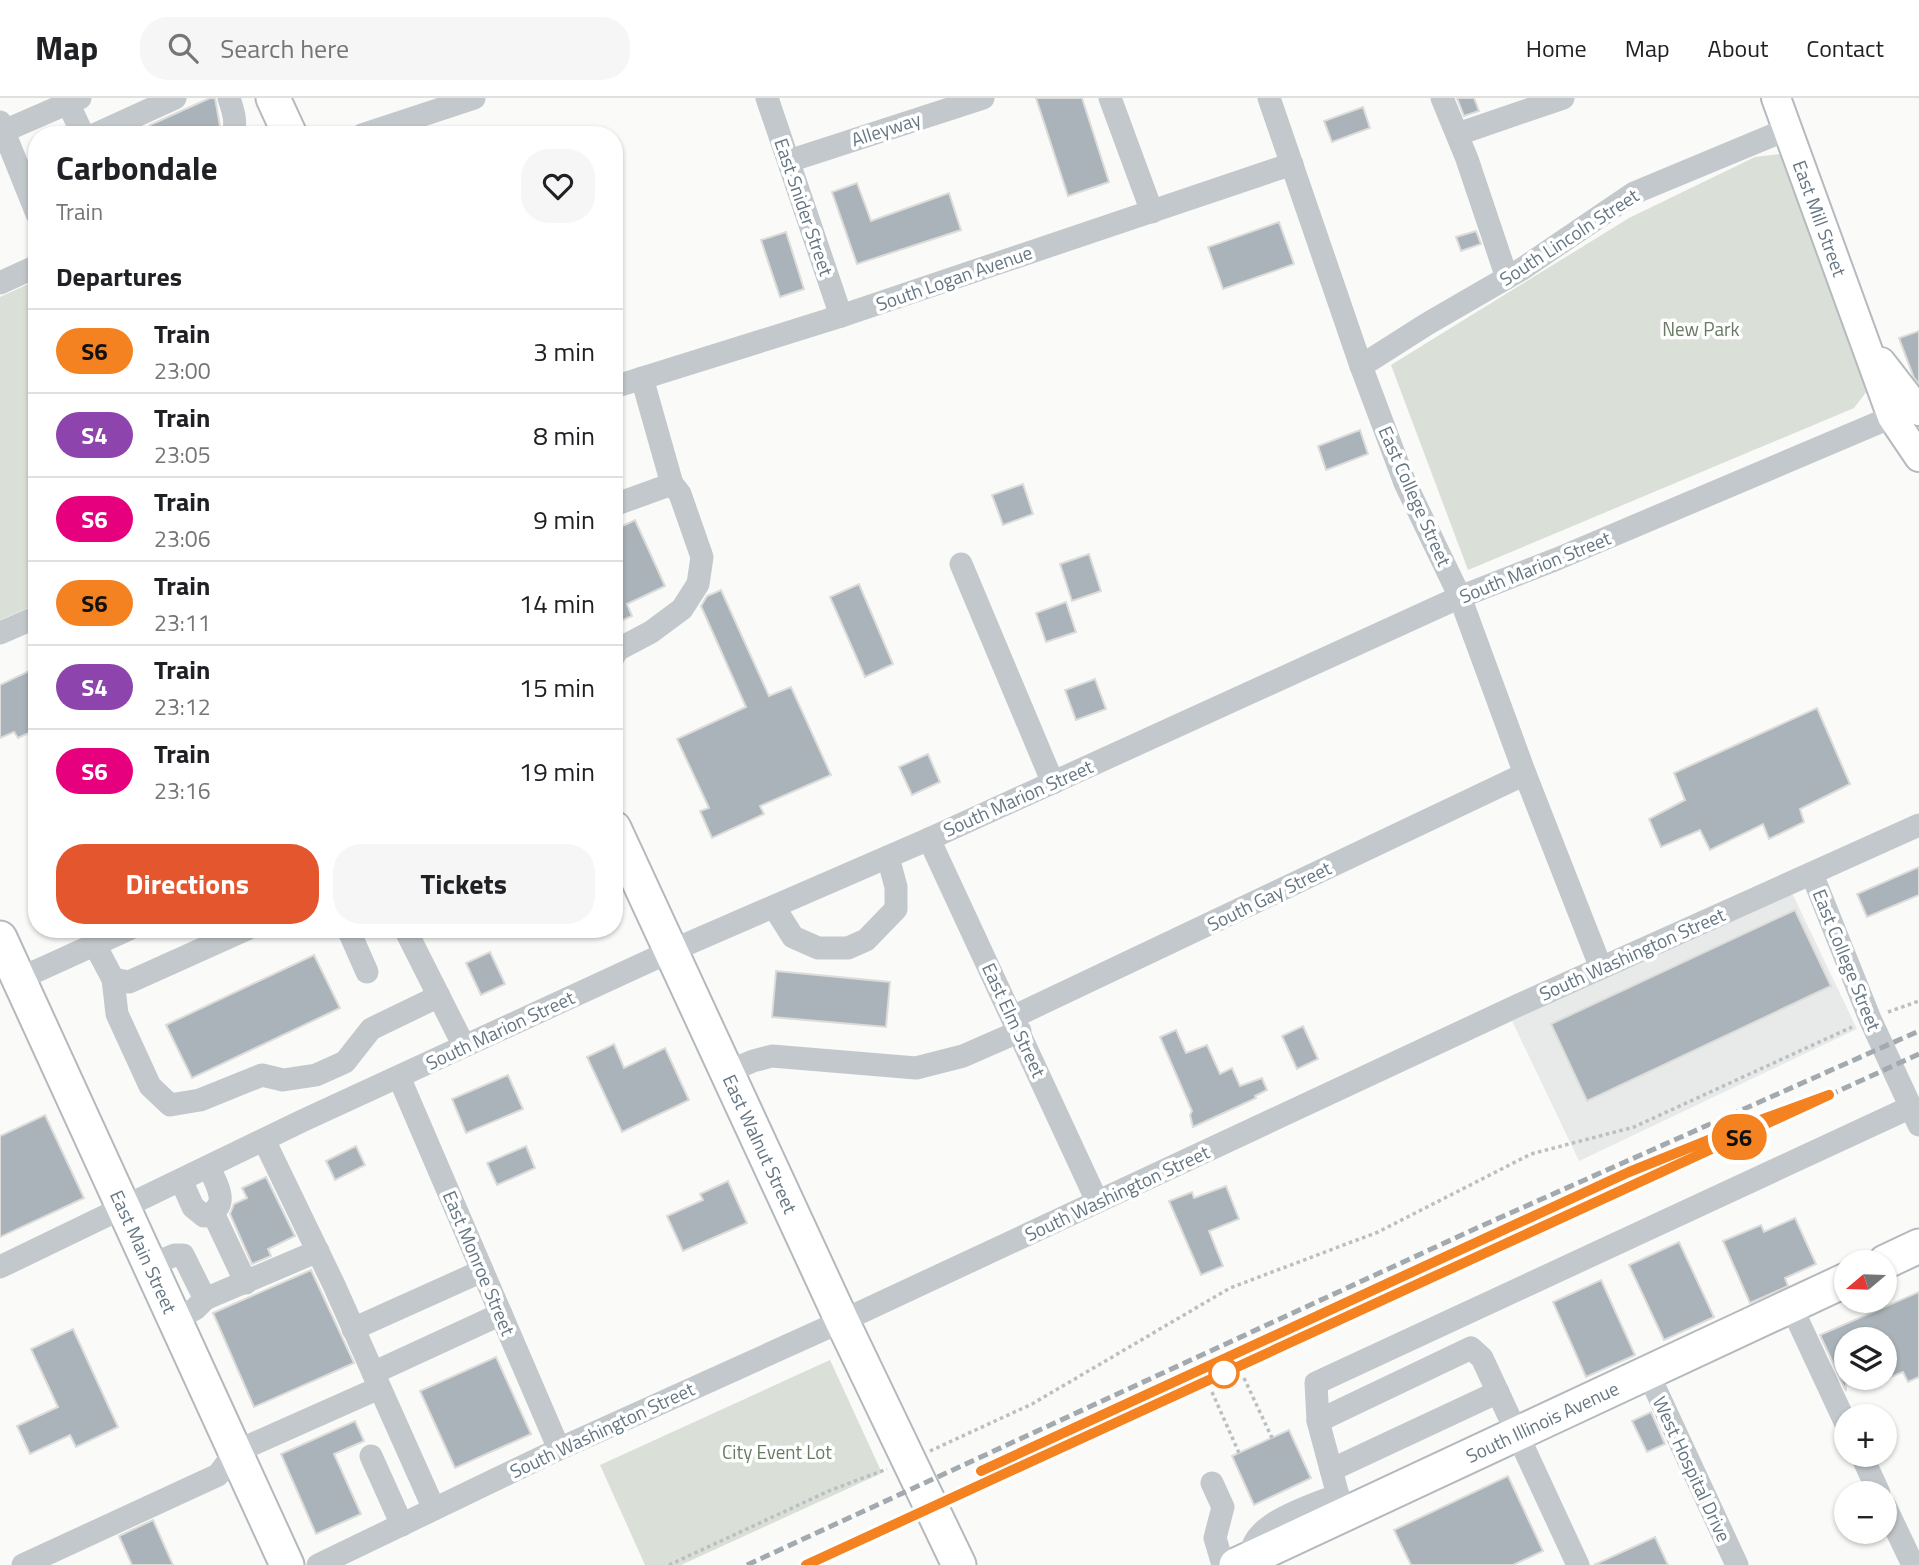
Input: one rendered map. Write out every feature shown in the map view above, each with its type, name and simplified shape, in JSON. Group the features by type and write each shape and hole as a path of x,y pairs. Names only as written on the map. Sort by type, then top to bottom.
{"highway":[{"path":"273,98 286,126"},
{"name":"East Walnut Street","path":"623,847 842,1321 959,1565"},
{"name":"East Main Street","path":"0,938 287,1565"},
{"path":"1897,1256 1919,1246"},
{"name":"South Illinois Avenue","path":"1241,1563 1340,1504 1518,1433 1834,1286"}],"main road":[{"name":"East Mill Street","path":"1776,98 1863,338 1912,410 1919,457"}],"street":[{"path":"114,126 175,98"},
{"path":"229,98 233,126"},
{"path":"389,126 474,98"},
{"name":"East Snider Street","path":"767,98 841,316"},
{"name":"Alleyway","path":"789,160 983,98"},
{"path":"1110,98 1152,212"},
{"name":"East College Street","path":"1269,98 1361,366 1405,483 1460,597 1525,774 1601,968"},
{"path":"1442,98 1458,134 1507,278"},
{"path":"1458,134 1563,98"},
{"path":"28,192 2,127 74,101 81,126"},
{"name":"South Lincoln Street","path":"1361,366 1507,278 1633,193 1788,129"},
{"name":"South Logan Avenue","path":"623,384 841,316 1292,164"},
{"path":"0,283 28,270"},
{"path":"623,647 651,632 682,608 698,584 702,557 680,494 672,484 642,378"},
{"name":"South Marion Street","path":"0,1267 264,1140 671,951 929,839 1460,597 1912,410"},
{"path":"623,502 672,484"},
{"path":"961,564 1053,783"},
{"path":"0,633 28,621"},
{"name":"South Gay Street","path":"727,1073 772,1056 916,1068 963,1056 1017,1024 1525,774"},
{"name":"South Washington Street","path":"318,1565 559,1449 842,1321 1601,968 1919,825"},
{"name":"East Elm Street","path":"929,839 1097,1201"},
{"path":"774,906 793,937 818,948 848,948 866,940 896,909 897,887 888,857"},
{"name":"East College Street","path":"1812,874 1870,1019 1915,1116"},
{"path":"19,979 109,938"},
{"path":"113,979 129,982 227,938"},
{"path":"352,938 366,972"},
{"path":"410,938 464,1046"},
{"path":"95,945 113,979 117,1014 150,1086 170,1105 200,1100 262,1075 282,1080 316,1075 345,1062 371,1030 439,996"},
{"name":"East Monroe Street","path":"398,1077 559,1449"},
{"path":"1340,1504 1318,1421 1316,1383 1915,1116"},
{"path":"264,1140 354,1329 433,1509"},
{"path":"181,1180 198,1213 204,1216 213,1213 219,1206 221,1195 209,1167"},
{"path":"213,1213 246,1283"},
{"path":"175,1320 195,1309 205,1299 318,1251"},
{"path":"150,1265 175,1255 183,1255 205,1299"},
{"path":"354,1329 482,1270"},
{"path":"1791,1306 1837,1404"},
{"path":"23,1565 218,1475 235,1452 501,1314"},
{"path":"1318,1421 1471,1348 1482,1358 1577,1565"},
{"name":"West Hospital Drive","path":"1648,1373 1737,1565"},
{"path":"1331,1469 1498,1392"},
{"path":"371,1456 402,1525"},
{"path":"1212,1483 1223,1507 1215,1538 1241,1563"},
{"path":"1897,1536 1908,1564"}],"path":[{"path":"669,1565 831,1490 908,1461 1032,1404 1230,1288 1378,1232 1531,1154 1634,1127 1870,1019 1919,1001"},
{"path":"1244,1378 1272,1438"},
{"path":"1212,1392 1239,1453"}],"shaded area":[{"path":"1792,893 1857,1029 1579,1161 1512,1021"}],"green space":[{"name":"New Park","path":"1781,154 1867,391 1854,408 1468,570 1391,365 1629,218 1755,157"},
{"path":"28,284 28,608 0,620 0,297"},
{"name":"City Event Lot","path":"830,1360 882,1473 681,1565 645,1565 600,1465"}],"building":[{"path":"210,98 215,98 220,126 150,125"},
{"path":"1036,98 1082,98 1109,182 1068,196"},
{"path":"1457,98 1474,98 1479,111 1464,116"},
{"path":"1363,107 1370,128 1332,142 1324,121"},
{"path":"857,183 871,221 949,193 961,230 857,264 832,192"},
{"path":"1279,222 1294,264 1223,289 1208,247"},
{"path":"1476,231 1481,244 1461,251 1456,237"},
{"path":"786,232 804,289 780,297 761,240"},
{"path":"1919,331 1919,384 1914,378 1899,338"},
{"path":"1360,430 1368,454 1326,470 1318,446"},
{"path":"1023,484 1033,514 1003,525 992,495"},
{"path":"635,520 665,586 627,604 632,616 623,620 623,526"},
{"path":"1089,554 1101,591 1072,601 1060,564"},
{"path":"859,584 893,664 865,677 830,597"},
{"path":"721,590 769,696 791,687 831,775 760,806 764,814 712,838 700,811 709,808 677,739 746,707 701,606 707,596"},
{"path":"1066,602 1076,632 1046,642 1036,613"},
{"path":"28,671 28,733 18,738 14,732 0,738 0,685"},
{"path":"1095,679 1106,709 1076,720 1065,690"},
{"path":"1817,708 1850,784 1800,809 1804,822 1769,839 1763,824 1710,850 1700,830 1661,847 1649,819 1685,800 1674,773"},
{"path":"928,754 940,782 912,795 899,767"},
{"path":"1919,867 1919,895 1867,917 1857,894"},
{"path":"1795,910 1831,986 1587,1101 1551,1024"},
{"path":"490,952 505,984 481,995 466,963"},
{"path":"314,955 340,1008 192,1078 166,1025"},
{"path":"776,971 890,982 886,1027 772,1017"},
{"path":"1303,1026 1318,1059 1297,1069 1282,1036"},
{"path":"1176,1030 1186,1053 1207,1045 1220,1074 1232,1068 1240,1086 1262,1078 1267,1090 1255,1096 1256,1098 1193,1127 1190,1115 1192,1111 1160,1037"},
{"path":"614,1044 624,1068 665,1048 689,1100 622,1132 587,1057"},
{"path":"508,1075 523,1109 466,1133 452,1099"},
{"path":"45,1115 84,1198 0,1237 0,1136"},
{"path":"356,1146 365,1165 335,1180 326,1161"},
{"path":"526,1146 535,1168 497,1185 487,1163"},
{"path":"266,1177 295,1236 268,1249 271,1256 252,1264 230,1214 234,1204 247,1198 242,1188"},
{"path":"728,1181 747,1223 683,1251 667,1216 703,1200 700,1194"},
{"path":"1226,1186 1239,1219 1209,1231 1223,1266 1201,1275 1169,1201 1192,1192 1194,1198"},
{"path":"1795,1218 1816,1264 1785,1278 1788,1286 1750,1303 1723,1241 1761,1225 1764,1232"},
{"path":"1679,1242 1714,1317 1664,1340 1629,1265"},
{"path":"311,1270 354,1363 254,1407 213,1313"},
{"path":"1601,1280 1635,1355 1586,1377 1553,1302"},
{"path":"1919,1292 1919,1377 1908,1382 1903,1372 1897,1374 1897,1327 1838,1327 1871,1313 1897,1313 1897,1302"},
{"path":"73,1329 118,1427 76,1447 70,1435 30,1454 17,1426 58,1407 31,1349"},
{"path":"1834,1329 1834,1365 1820,1335"},
{"path":"496,1357 531,1434 455,1468 420,1391"},
{"path":"1651,1412 1665,1444 1647,1452 1632,1421"},
{"path":"355,1421 364,1441 334,1454 361,1514 316,1534 281,1454"},
{"path":"1289,1430 1311,1478 1254,1505 1232,1456"},
{"path":"1508,1476 1543,1551 1513,1565 1411,1565 1394,1530"},
{"path":"153,1520 173,1565 132,1565 119,1536"},
{"path":"1655,1537 1668,1565 1594,1565"}],"railway":[{"path":"747,1565 1479,1227 1919,1031"},
{"path":"806,1565 1919,1054"},
{"path":"981,1471 1629,1172 1714,1138"}],"train":[{"name":"S6","path":"806,1565 1829,1095 1629,1172 981,1471"}]}
